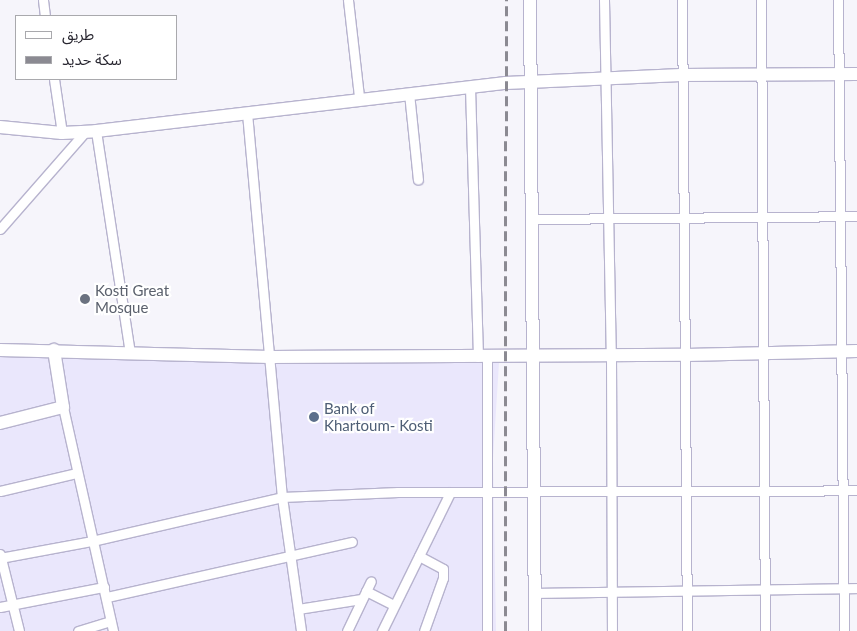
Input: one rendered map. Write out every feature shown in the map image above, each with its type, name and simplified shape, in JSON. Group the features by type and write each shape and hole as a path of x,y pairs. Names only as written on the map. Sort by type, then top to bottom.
{"main road":[{"path":"530,0 533,219 532,357 536,493 535,631"},
{"path":"0,128 62,133 90,131 359,98 530,83 681,75 857,74"},
{"path":"0,350 270,357 532,357 857,351"},
{"path":"0,423 63,407 54,350"}],"street":[{"path":"43,0 45,15"},
{"path":"348,0 359,98"},
{"path":"604,0 611,355 612,631"},
{"path":"682,0 682,218 688,490 687,631"},
{"path":"761,0 765,491 764,631"},
{"path":"838,0 839,216 846,588 844,631"},
{"path":"54,80 62,133"},
{"path":"470,87 489,493 487,631"},
{"path":"409,93 418,180"},
{"path":"247,113 282,497 301,631"},
{"path":"0,229 90,131"},
{"path":"90,131 130,352"},
{"path":"533,219 857,216"},
{"path":"63,407 92,541 107,597 113,631"},
{"path":"0,491 77,473"},
{"path":"19,631 10,604 0,556 92,541 282,497 610,490 857,490"},
{"path":"382,631 450,493"},
{"path":"107,597 192,575 290,557 352,542"},
{"path":"419,556 443,569 443,578 424,631"},
{"path":"347,631 371,581"},
{"path":"0,606 104,586"},
{"path":"536,592 857,588"},
{"path":"298,610 363,595 394,605"},
{"path":"78,631 110,621"}],"shaded area":[{"path":"0,355 282,362 499,363 493,458 496,631 0,631"}],"railway":[{"path":"505,631 506,0"}],"place":[{"name":"Kosti Great Mosque","path":"85,299"},
{"name":"Bank of Khartoum- Kosti","path":"314,417"}]}
